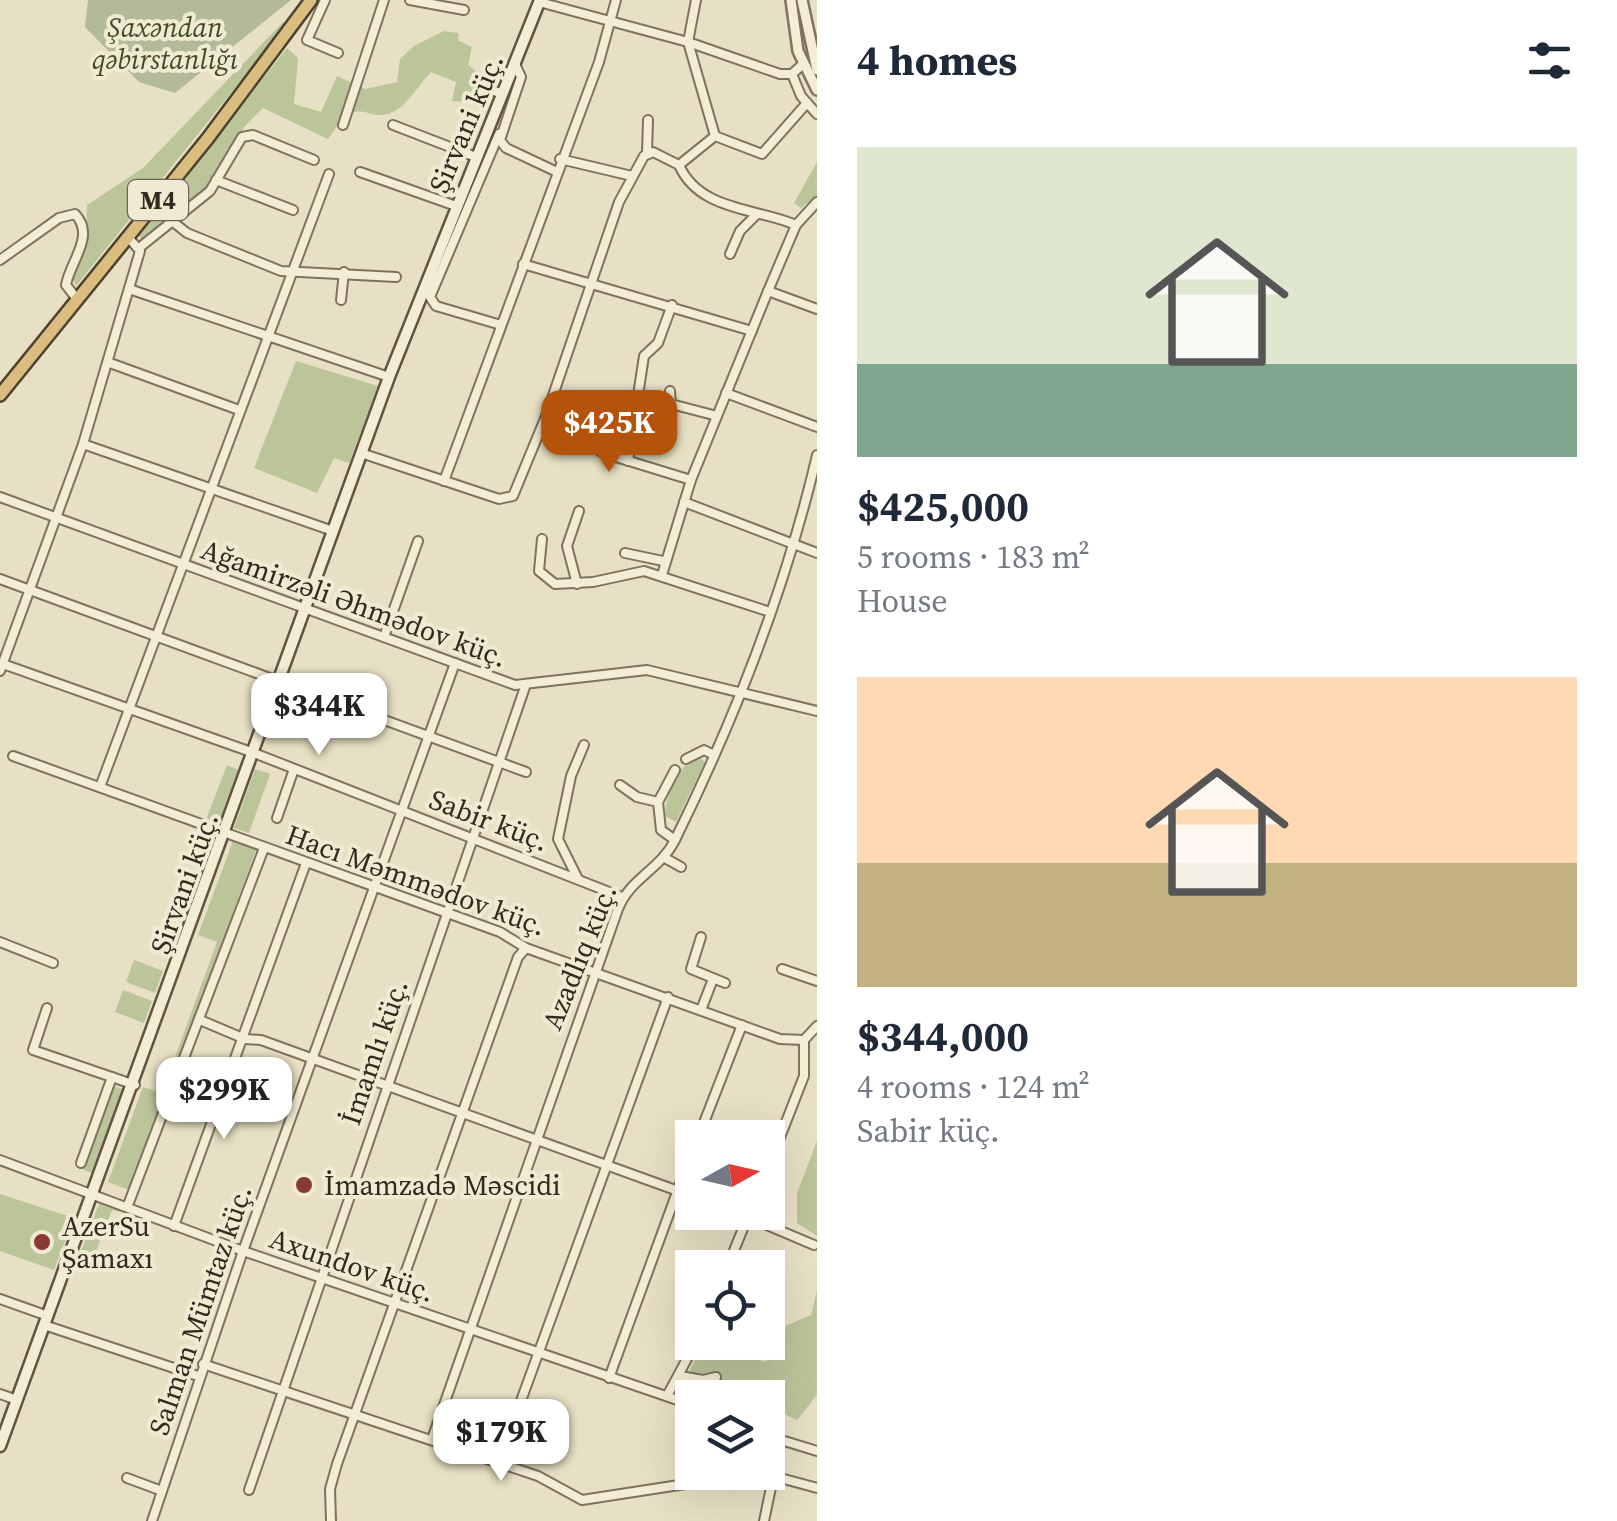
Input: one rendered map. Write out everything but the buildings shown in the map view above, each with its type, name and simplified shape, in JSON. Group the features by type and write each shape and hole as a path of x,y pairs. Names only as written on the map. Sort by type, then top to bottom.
{"highway":[{"name":"M4","path":"0,395 311,0"}],"main road":[{"name":"Şirvani küç.","path":"0,1446 135,1085 389,377 540,1"}],"street":[{"path":"325,0 306,40 338,52"},
{"path":"343,125 384,0"},
{"path":"410,0 464,10"},
{"path":"444,481 555,171 599,62 616,0"},
{"path":"696,0 688,42 715,136"},
{"path":"791,0 803,64 817,90"},
{"path":"802,0 817,70"},
{"path":"540,1 792,74 817,114"},
{"path":"501,325 436,306 430,297 520,84 521,72 515,64"},
{"path":"792,74 803,64"},
{"path":"477,84 502,94"},
{"path":"715,136 762,154 807,103"},
{"path":"361,454 499,499 513,496 546,416 613,218 647,153 648,120"},
{"path":"393,125 476,157"},
{"path":"499,134 506,148 555,171"},
{"path":"1,666 110,363 132,290 138,248 210,190 237,142 247,135 314,160"},
{"path":"678,165 715,136"},
{"path":"647,153 678,165 691,185 741,212 766,213 796,225"},
{"path":"560,159 632,176"},
{"path":"360,172 456,206"},
{"path":"100,787 328,174"},
{"path":"216,180 293,210"},
{"path":"662,575 662,561 692,480 768,291 796,225 817,202"},
{"path":"0,260 49,224 75,214 82,222 83,236 66,285 77,299"},
{"path":"730,254 740,230 756,215"},
{"path":"172,221 187,233 292,273 396,276"},
{"path":"128,237 138,248"},
{"path":"523,264 752,331"},
{"path":"341,300 344,272"},
{"path":"132,290 389,377"},
{"path":"768,291 817,310"},
{"path":"628,461 644,356 658,342 672,306"},
{"path":"110,363 239,410"},
{"path":"670,391 671,404 717,416"},
{"path":"726,393 817,427"},
{"path":"546,416 602,454 692,480"},
{"path":"83,444 333,531"},
{"name":"Azadlıq küç.","path":"432,1438 622,897 665,858 714,754 794,544 817,455"},
{"name":"Ağamirzəli Əhmədov küç.","path":"0,497 526,686 630,669 817,711"},
{"path":"684,502 817,552"},
{"path":"577,584 567,546 579,511"},
{"path":"542,538 538,562 542,578 555,584 577,584 636,571 662,575 770,612"},
{"path":"384,637 418,541"},
{"path":"626,553 662,561"},
{"path":"0,579 279,685 526,772"},
{"name":"Salman Mümtaz küç.","path":"152,1521 198,1376 456,663"},
{"name":"Sabir küç.","path":"1,666 254,753 622,897"},
{"name":"İmamlı küç.","path":"249,1490 385,1086 526,686"},
{"path":"578,879 558,839 571,776 584,745"},
{"path":"686,759 704,750 714,754"},
{"name":"Hacı Məmmədov küç.","path":"12,756 510,936 526,948 780,1039 804,1040"},
{"path":"276,818 294,769"},
{"path":"675,770 658,802 661,830 675,840"},
{"path":"620,785 637,798 658,802"},
{"path":"128,1205 264,848"},
{"path":"665,858 681,867"},
{"path":"174,1226 236,1052 245,1040 306,863"},
{"path":"702,937 691,969 726,983"},
{"path":"0,942 53,963"},
{"path":"330,1521 331,1481 518,957 526,948"},
{"path":"782,968 817,981"},
{"path":"702,1010 713,979"},
{"path":"498,1464 668,997"},
{"path":"47,1008 33,1050 135,1085"},
{"path":"200,1020 245,1040 261,1040 675,1189"},
{"path":"705,1120 742,1025"},
{"path":"785,1125 804,1076 804,1040 817,1026"},
{"path":"81,1164 112,1077"},
{"name":"Axundov küç.","path":"0,1160 243,1251 675,1399"},
{"path":"610,1378 675,1198"},
{"path":"782,1230 814,1245"},
{"path":"0,1298 46,1320 198,1376"},
{"path":"667,1396 688,1360"},
{"path":"203,1364 538,1476 582,1500 675,1484"},
{"path":"680,1376 703,1380 716,1377"},
{"path":"0,1394 16,1400"},
{"path":"785,1441 817,1451"},
{"path":"127,1478 162,1491"},
{"path":"785,1479 817,1488"},
{"path":"764,1521 771,1490"}],"green space":[{"name":"Şaxəndan qəbirstanlığı","path":"88,0 291,0 175,93 139,82 85,27"},
{"path":"283,22 287,23 76,286 73,277 86,245 87,205 143,168"},
{"path":"444,31 458,33 459,41 472,47 468,65 477,72 469,102 452,101 456,82 431,72 398,109 384,115 356,112 339,124 328,139 263,108 245,126 208,185 143,241 139,236 287,48 298,58 294,104 321,112 337,76 365,89 397,82 400,59 414,46"},
{"path":"817,162 817,196 801,208 794,203"},
{"path":"296,361 378,386 349,463 334,458 317,493 254,468"},
{"path":"698,756 705,762 676,822 665,816 667,798 678,774"},
{"path":"227,765 239,770 218,824 206,820"},
{"path":"255,769 270,774 249,833 234,828"},
{"path":"233,841 256,850 132,1191 108,1182 143,1087 162,1093 217,942 198,935"},
{"path":"134,960 163,971 155,993 126,982"},
{"path":"123,990 152,1001 144,1023 115,1012"},
{"path":"114,1086 123,1089 92,1173 82,1169"},
{"path":"817,1141 817,1236 797,1223 797,1193"},
{"path":"0,1194 74,1218 54,1270 0,1251"},
{"path":"101,1199 121,1207 119,1212 112,1210 91,1264 78,1259"},
{"path":"817,1290 817,1395 797,1420 785,1414 785,1380 685,1380 695,1360 785,1360 785,1326 811,1315"}],"place":[{"name":"İmamzadə Məscidi","path":"304,1185"},
{"name":"AzerSu Şamaxı","path":"42,1242"}]}
